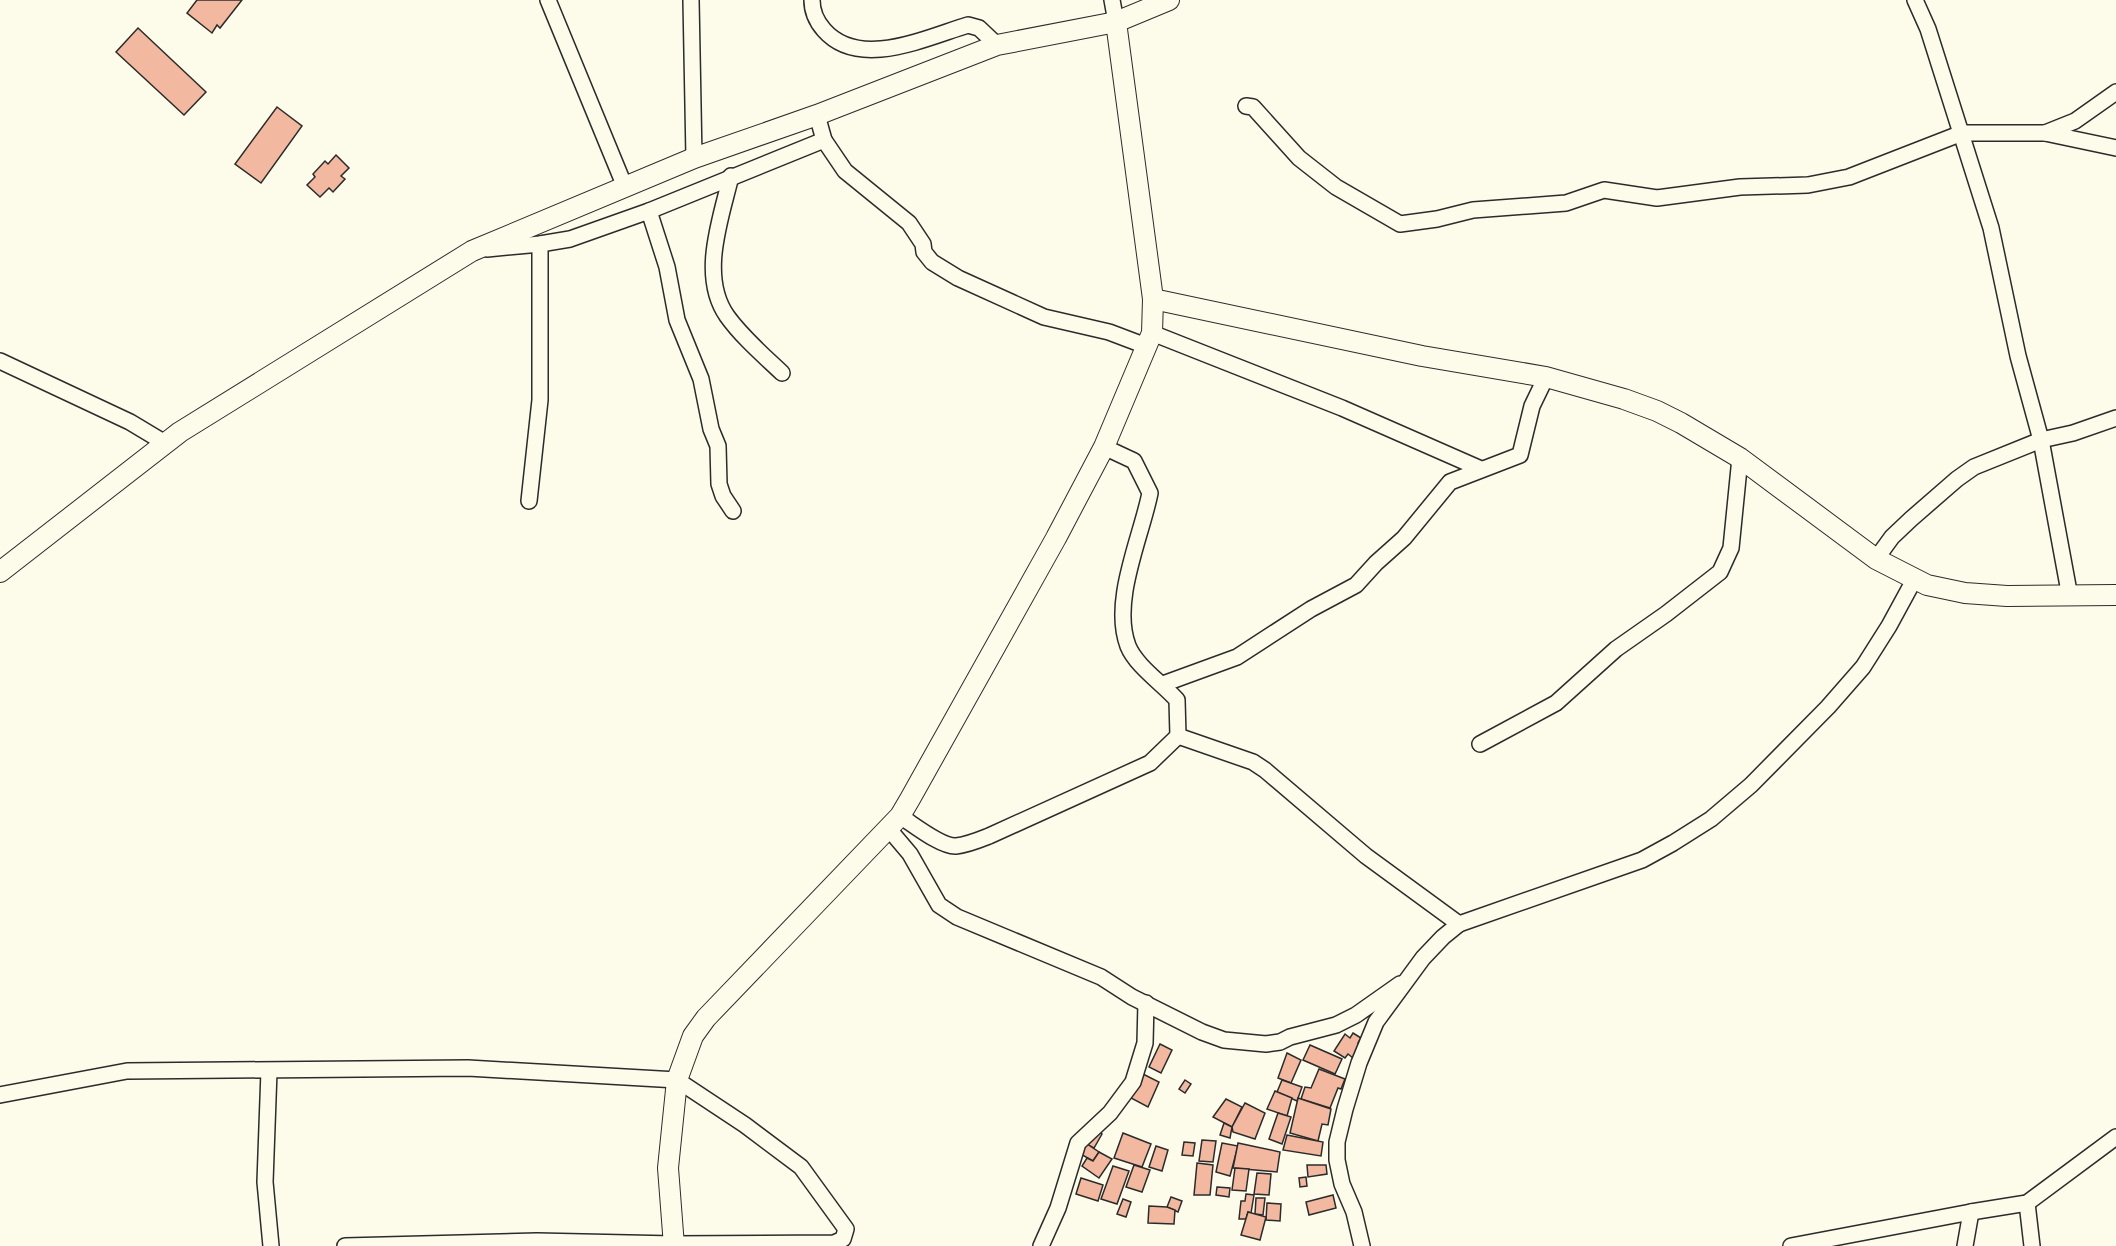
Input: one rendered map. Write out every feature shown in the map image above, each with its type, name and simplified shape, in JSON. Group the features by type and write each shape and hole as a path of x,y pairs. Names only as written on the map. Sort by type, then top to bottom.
{"street":[{"path":"548,0 625,187"},
{"path":"691,0 694,158"},
{"path":"812,0 817,22 829,36 848,48 882,50 969,25 979,28 997,45"},
{"path":"674,1245 668,1168 676,1080 693,1036 706,1018 894,822 977,681 1104,447 1149,339 1153,299 1112,0"},
{"path":"0,572 180,432 472,251 694,158 817,115 997,45 1116,22 1169,0"},
{"path":"1915,0 1928,28 1991,228 2018,356 2041,440 2070,597"},
{"path":"2045,134 2076,121 2116,92"},
{"path":"1246,106 1252,107 1299,158 1336,188 1400,224 1437,219 1473,210 1566,203 1604,190 1657,198 1740,187 1808,185 1849,177 1962,133 2045,134 2116,148"},
{"path":"817,115 824,140 845,171 909,223 923,244 924,252 932,262 949,273 1044,317 1149,339 1342,408 1481,469"},
{"path":"472,251 570,239 649,211 824,140"},
{"path":"731,176 713,250 717,292 725,313 732,322 782,373"},
{"path":"649,211 667,267 677,320 701,379 711,429 718,446 719,484 723,496 733,511"},
{"path":"528,501 540,400 540,244"},
{"path":"1153,299 1422,356 1546,377 1602,392 1657,411 1740,458 1876,559 1928,585 1965,593 2007,596 2116,595"},
{"path":"0,362 130,422 165,443"},
{"path":"1163,684 1237,657 1311,609 1356,585 1404,538 1450,482 1520,455 1532,406 1546,377"},
{"path":"1876,559 1892,537 1957,479 1974,467 2041,440 2073,434 2116,418"},
{"path":"894,822 954,846 969,842 998,832 1150,763 1178,735 1177,700 1163,684 1146,672 1128,647 1123,618 1125,586 1150,493 1134,461 1104,447"},
{"path":"1480,744 1556,703 1616,649 1720,572 1731,549 1740,458"},
{"path":"1362,1246 1354,1212 1342,1184 1337,1160 1337,1142 1359,1063 1376,1022 1423,958 1459,924 1642,860 1711,819 1751,785 1828,707 1863,667 1914,580"},
{"path":"1178,735 1253,762 1265,770 1366,856 1459,924"},
{"path":"894,822 939,905 945,910 1101,977 1132,997 1224,1040 1266,1044 1336,1025 1356,1015 1390,989 1409,979"},
{"path":"1041,1246 1058,1208 1078,1143 1110,1113 1133,1082 1146,1043 1146,1003"},
{"path":"0,1095 127,1071 468,1068 676,1080 745,1125 801,1167 844,1224 846,1233 843,1239 834,1243 674,1245 537,1241 345,1246"},
{"path":"270,1071 265,1182 271,1246"},
{"path":"1791,1246 2026,1203 2116,1137"},
{"path":"2026,1203 2032,1246"},
{"path":"1965,1246 1971,1212"}],"building":[{"path":"197,0 242,0 220,28 217,25 212,33 187,13"},
{"path":"138,28 206,92 184,115 116,52"},
{"path":"277,107 302,126 261,183 235,164"},
{"path":"336,155 349,168 341,176 345,179 333,192 329,188 320,197 307,185 325,161 328,164"},
{"path":"1353,1033 1361,1038 1358,1043 1361,1045 1353,1058 1348,1054 1345,1058 1334,1051 1345,1034 1350,1038"},
{"path":"1160,1044 1172,1050 1161,1073 1149,1067"},
{"path":"1310,1045 1342,1059 1335,1074 1303,1060"},
{"path":"1287,1053 1301,1060 1291,1083 1278,1078"},
{"path":"1319,1069 1345,1079 1341,1089 1338,1088 1330,1108 1301,1099 1305,1087 1311,1088"},
{"path":"1141,1073 1159,1082 1148,1107 1131,1098"},
{"path":"1185,1080 1191,1084 1185,1093 1179,1089"},
{"path":"1282,1080 1302,1087 1297,1101 1277,1092"},
{"path":"1275,1091 1292,1098 1287,1116 1267,1109"},
{"path":"1298,1098 1331,1109 1328,1125 1322,1124 1318,1141 1290,1133"},
{"path":"1226,1099 1242,1107 1232,1127 1213,1117"},
{"path":"1245,1103 1265,1113 1255,1139 1233,1132 1232,1127"},
{"path":"1278,1113 1291,1117 1282,1144 1269,1139"},
{"path":"1224,1123 1232,1127 1230,1138 1220,1135"},
{"path":"1097,1130 1102,1134 1094,1148 1088,1145"},
{"path":"1123,1133 1151,1144 1142,1167 1114,1158"},
{"path":"1287,1135 1323,1142 1321,1156 1283,1150"},
{"path":"1202,1140 1216,1141 1213,1162 1199,1161"},
{"path":"1084,1142 1099,1152 1093,1161 1077,1152"},
{"path":"1184,1142 1195,1143 1193,1156 1182,1155"},
{"path":"1222,1143 1238,1146 1230,1176 1216,1172"},
{"path":"1238,1143 1280,1152 1277,1172 1233,1168"},
{"path":"1156,1146 1168,1150 1162,1171 1149,1167"},
{"path":"1099,1152 1112,1159 1099,1178 1082,1166 1087,1158 1093,1161"},
{"path":"1197,1163 1213,1165 1210,1195 1194,1195"},
{"path":"1134,1165 1150,1170 1142,1192 1126,1187"},
{"path":"1307,1165 1326,1165 1327,1174 1308,1177"},
{"path":"1113,1166 1129,1171 1117,1204 1101,1199"},
{"path":"1235,1168 1249,1169 1246,1191 1232,1190"},
{"path":"1257,1173 1271,1174 1269,1195 1254,1194"},
{"path":"1306,1177 1307,1186 1300,1187 1299,1178"},
{"path":"1081,1178 1103,1185 1098,1201 1076,1194"},
{"path":"1217,1187 1230,1188 1229,1197 1216,1195"},
{"path":"1246,1194 1254,1195 1251,1213 1248,1212 1246,1219 1239,1219 1241,1201 1245,1201"},
{"path":"1333,1195 1336,1208 1309,1215 1306,1202"},
{"path":"1171,1197 1182,1201 1178,1212 1167,1207"},
{"path":"1256,1198 1265,1198 1263,1215 1255,1214"},
{"path":"1123,1199 1131,1202 1126,1217 1117,1214"},
{"path":"1267,1203 1281,1204 1280,1221 1266,1220"},
{"path":"1149,1206 1175,1210 1174,1224 1148,1223"},
{"path":"1248,1212 1266,1217 1260,1240 1241,1235"}]}
